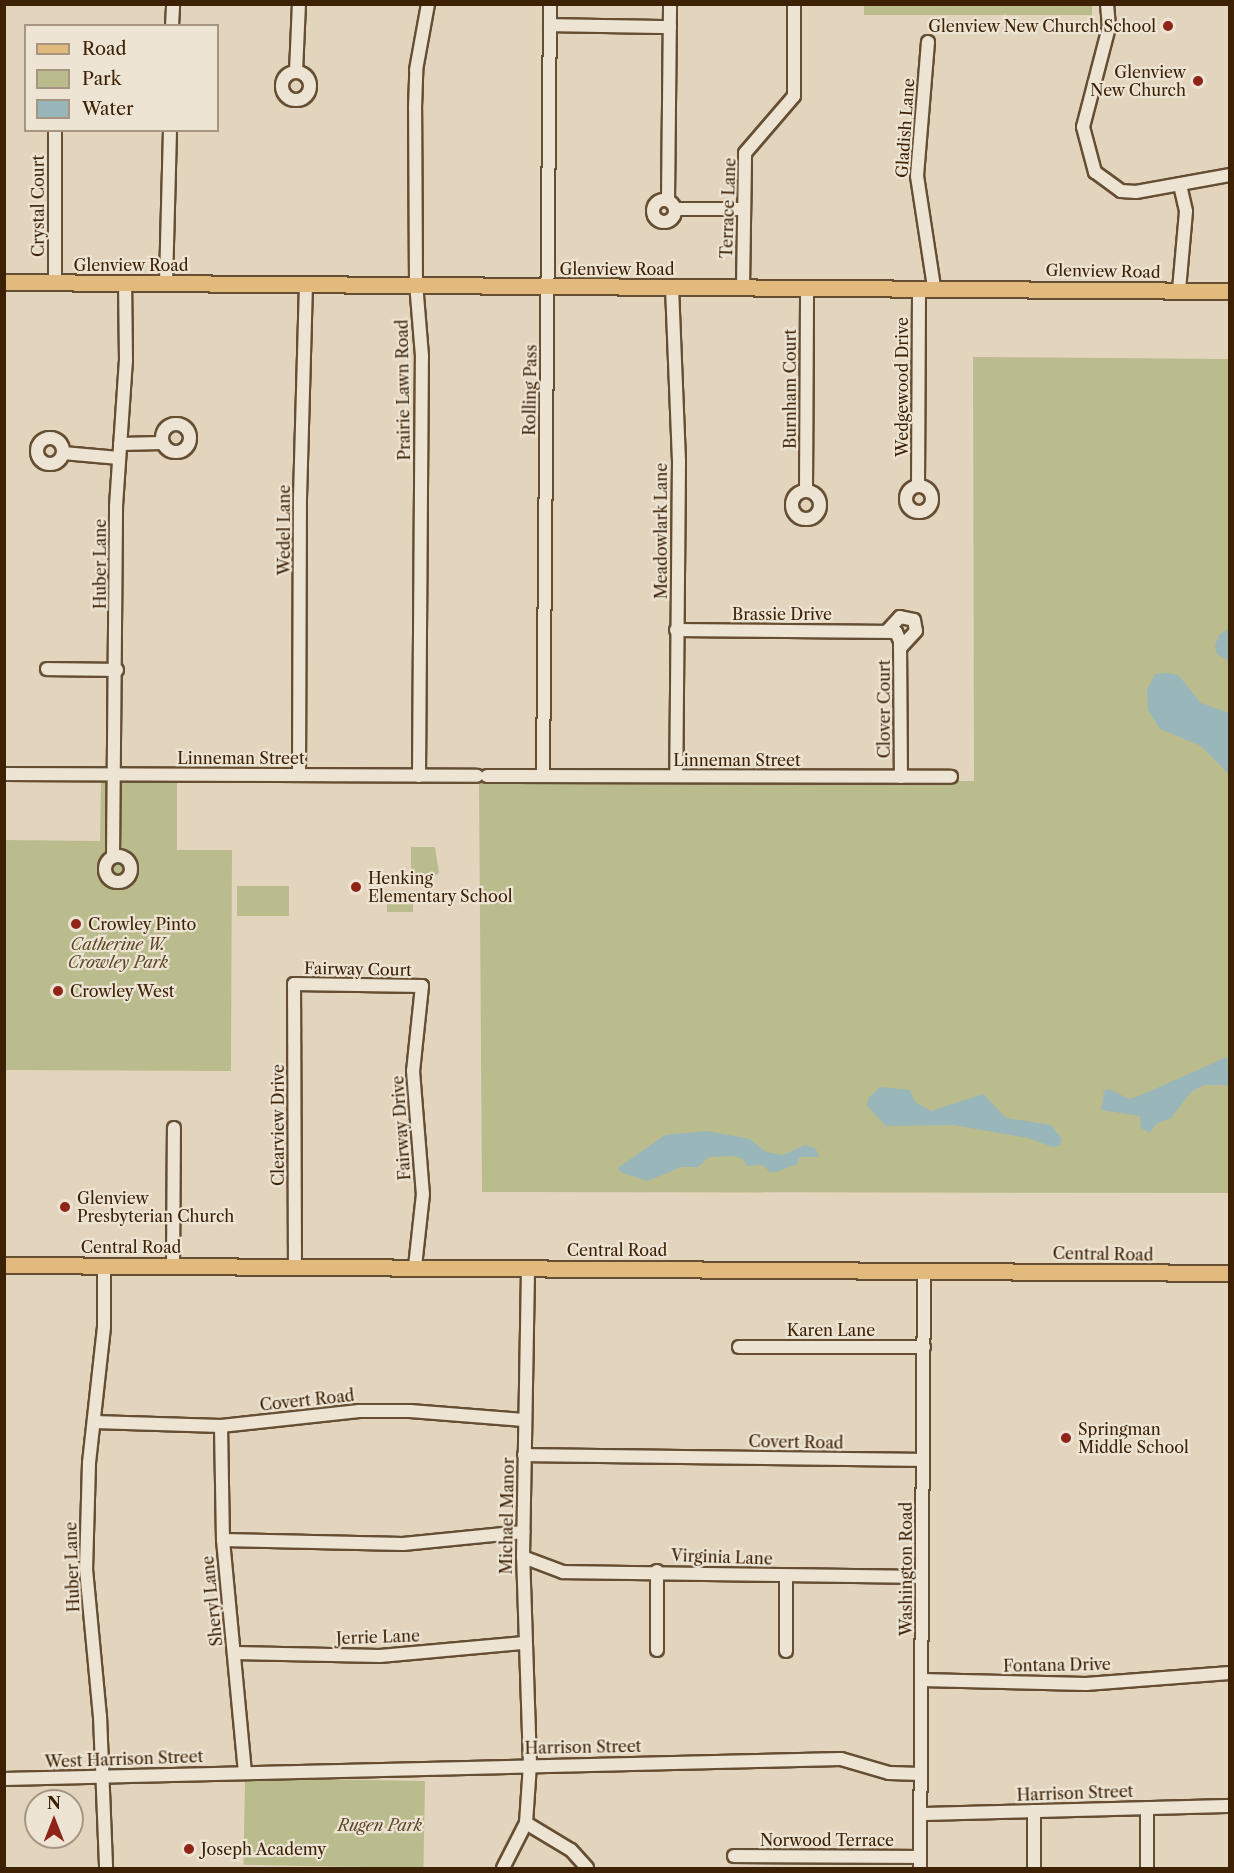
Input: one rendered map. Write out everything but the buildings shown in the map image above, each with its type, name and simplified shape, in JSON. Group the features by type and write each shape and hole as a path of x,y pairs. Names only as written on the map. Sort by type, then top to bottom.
{"main road":[{"name":"Glenview Road","path":"4,282 416,283 1230,291"},
{"name":"Central Road","path":"4,1265 1230,1273"}],"street":[{"path":"172,24 173,4"},
{"path":"296,72 299,4"},
{"name":"Prairie Lawn Road","path":"419,776 422,356 416,283 416,70 428,4"},
{"name":"Rolling Pass","path":"543,776 550,4"},
{"path":"670,4 672,205 743,209"},
{"name":"Terrace Lane","path":"742,287 745,153 794,96 794,4"},
{"path":"1107,4 1108,27 1083,128 1095,172 1121,191 1180,186 1230,175"},
{"path":"550,25 670,27"},
{"name":"Gladish Lane","path":"926,287 917,176 928,42"},
{"name":"Crystal Court","path":"54,283 55,132"},
{"path":"166,283 170,132"},
{"path":"1179,290 1186,211 1180,186"},
{"name":"Huber Lane","path":"113,857 117,670 115,552 126,361 125,283"},
{"name":"Wedel Lane","path":"299,775 300,498 306,284"},
{"name":"Meadowlark Lane","path":"672,287 678,462 676,776"},
{"name":"Burnham Court","path":"806,491 807,287"},
{"name":"Wedgewood Drive","path":"918,486 926,287"},
{"path":"120,444 162,443"},
{"path":"63,453 119,458"},
{"name":"Brassie Drive","path":"676,630 887,631 900,617 914,620 916,631 900,644"},
{"path":"887,631 896,632 900,644"},
{"name":"Clover Court","path":"900,644 901,777"},
{"path":"47,669 117,670"},
{"name":"Linneman Street","path":"4,774 951,777"},
{"name":"Fairway Court","path":"294,984 422,986"},
{"name":"Clearview Drive","path":"294,984 295,1266"},
{"name":"Fairway Drive","path":"415,1267 423,1194 412,1071 422,986"},
{"path":"173,1266 174,1128"},
{"name":"Huber Lane","path":"104,1265 104,1327 94,1422 86,1569 104,1776 106,1869"},
{"name":"Michael Manor","path":"526,1823 530,1764 524,1643 523,1532 528,1268"},
{"name":"Washington Road","path":"920,1863 924,1270"},
{"name":"Karen Lane","path":"739,1347 924,1347"},
{"name":"Covert Road","path":"94,1422 221,1426 359,1411 420,1411 524,1420"},
{"name":"Sheryl Lane","path":"221,1426 223,1540 245,1772"},
{"name":"Covert Road","path":"524,1455 923,1460"},
{"path":"223,1540 403,1544 523,1532"},
{"name":"Virginia Lane","path":"523,1557 563,1572 657,1571 786,1576 922,1577"},
{"path":"657,1571 657,1650"},
{"path":"786,1576 786,1651"},
{"name":"Jerrie Lane","path":"234,1653 380,1656 524,1643"},
{"name":"Fontana Drive","path":"921,1680 1086,1684 1230,1673"},
{"name":"Harrison Street","path":"245,1772 841,1759 889,1773 921,1774"},
{"name":"West Harrison Street","path":"4,1779 245,1772"},
{"name":"Harrison Street","path":"921,1814 1230,1806"},
{"path":"1147,1869 1148,1808"},
{"path":"1034,1811 1034,1869"},
{"path":"503,1869 526,1823 571,1850 587,1869"},
{"name":"Norwood Terrace","path":"734,1856 920,1863"}],"green space":[{"path":"864,5 1092,5 1092,15 864,15"},
{"path":"973,357 1229,359 1229,1193 482,1192 479,780 974,781"},
{"name":"Catherine W. Crowley Park","path":"101,780 177,780 177,850 232,850 231,1071 5,1070 5,840 100,841"},
{"path":"411,847 435,847 439,873 430,880 411,876"},
{"path":"237,886 289,886 289,916 237,916"},
{"path":"387,892 413,892 413,912 387,912"},
{"name":"Rugen Park","path":"245,1778 425,1781 423,1868 244,1865"}],"water":[{"path":"1229,629 1229,661 1217,654 1215,646 1219,635"},
{"path":"1155,674 1178,675 1201,703 1229,713 1229,774 1201,746 1160,729 1148,710 1147,690"},
{"path":"1227,1057 1229,1085 1204,1085 1191,1092 1171,1118 1156,1124 1150,1133 1141,1128 1140,1116 1101,1110 1104,1091 1109,1089 1129,1099"},
{"path":"880,1087 910,1090 915,1102 931,1111 983,1094 1006,1118 1051,1125 1062,1139 1060,1145 1053,1147 1028,1138 953,1125 886,1126 867,1106 868,1099"},
{"path":"707,1131 750,1139 766,1152 783,1155 805,1145 816,1149 819,1157 799,1157 797,1164 770,1172 763,1165 747,1166 743,1159 733,1156 709,1157 698,1167 681,1167 648,1181 622,1173 618,1168 665,1135"}],"place":[{"name":"Glenview New Church School","path":"1168,26"},
{"name":"Glenview New Church","path":"1198,81"},
{"name":"Henking Elementary School","path":"356,887"},
{"name":"Crowley Pinto","path":"76,924"},
{"name":"Crowley West","path":"58,991"},
{"name":"Glenview Presbyterian Church","path":"65,1207"},
{"name":"Springman Middle School","path":"1066,1438"},
{"name":"Joseph Academy","path":"189,1849"}]}
